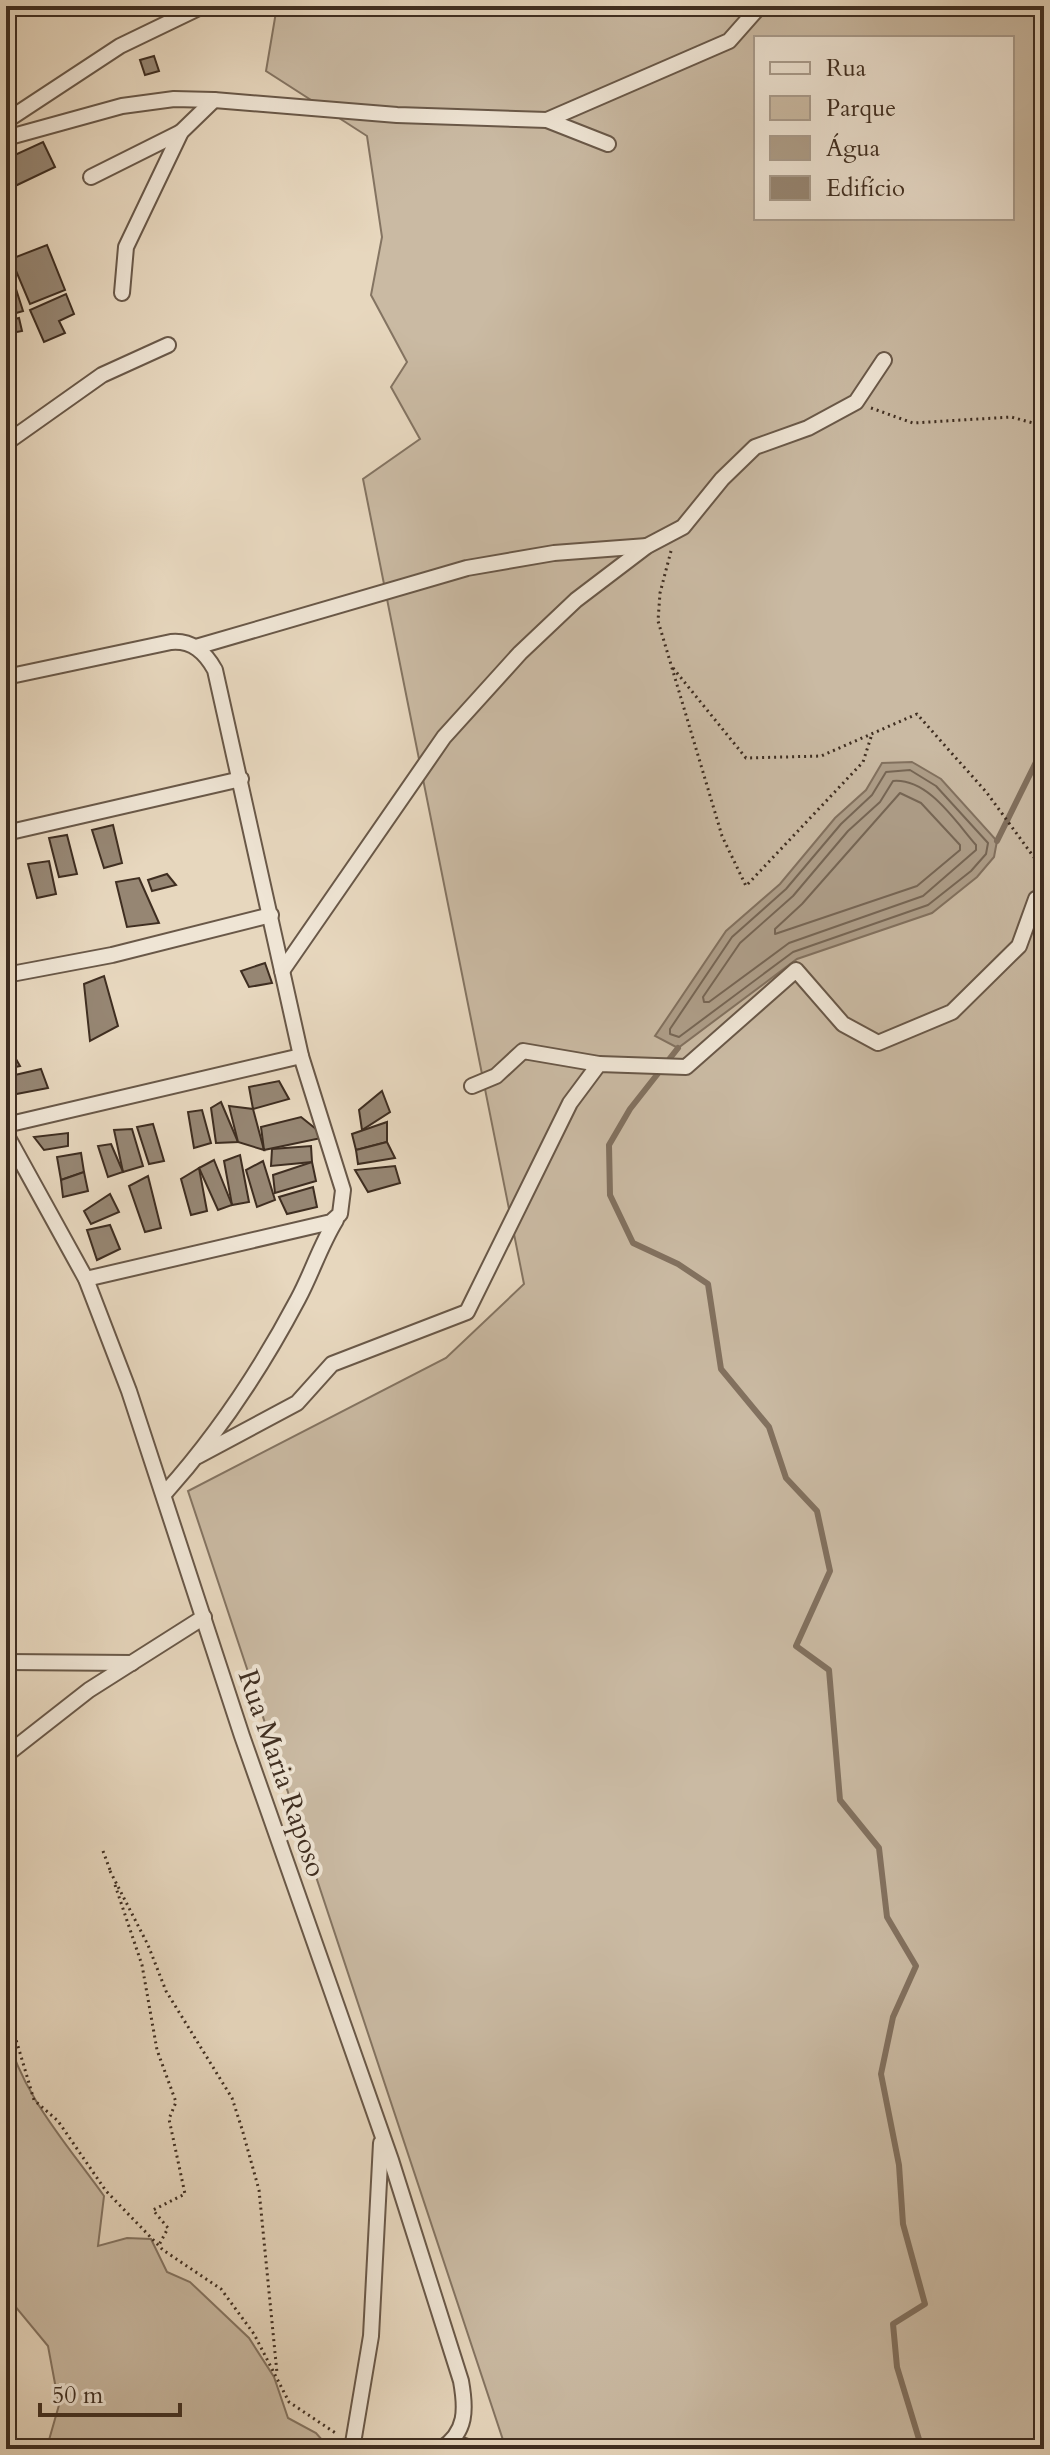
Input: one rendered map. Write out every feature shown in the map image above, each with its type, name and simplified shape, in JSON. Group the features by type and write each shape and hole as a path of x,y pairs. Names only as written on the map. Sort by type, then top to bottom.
{"street":[{"path":"6,121 120,46 203,6"},
{"path":"547,120 729,41 760,6"},
{"path":"6,138 122,106 174,99 397,115 547,120 608,144"},
{"path":"91,177 181,132 214,100"},
{"path":"122,293 126,247 181,132"},
{"path":"6,443 102,375 168,345"},
{"path":"282,971 444,737 520,653 576,600 647,546 680,528 755,447 808,428 856,402 884,360"},
{"path":"196,647 467,568 554,553 647,546"},
{"path":"6,677 182,641 196,647 215,670 301,1056 343,1190 340,1214 321,1245 299,1296 238,1401 198,1456 165,1493"},
{"path":"6,833 241,779"},
{"path":"472,1086 496,1076 523,1051 599,1064 686,1067 796,970 843,1024 878,1043 952,1012 1019,946 1036,899 1044,898"},
{"path":"6,975 112,955 271,915"},
{"path":"6,1125 301,1056"},
{"path":"198,1456 297,1403 332,1364 467,1312 570,1103 599,1064"},
{"name":"Rua Maria Raposo","path":"6,1134 86,1279 165,1493 242,1736 381,2134 461,2381 465,2407 463,2424 446,2445"},
{"path":"86,1279 317,1227 331,1222 340,1214"},
{"path":"6,1755 78,1699 204,1617"},
{"path":"6,1662 133,1663"},
{"path":"353,2448 371,2336 381,2134"},
{"path":"446,2445 474,2449"}],"path":[{"path":"856,402 913,423 1011,417 1044,426"},
{"path":"680,528 665,567 658,621 722,836 746,886 863,762 872,734"},
{"path":"671,665 746,758 821,756 917,714 987,793 1044,871"},
{"path":"103,1851 142,1965 157,2050 176,2102 169,2119 185,2194 153,2210 168,2228 159,2245"},
{"path":"110,1871 148,1945 166,1991 232,2098 259,2190 277,2377"},
{"path":"6,2006 34,2100 58,2121 106,2191 159,2245 176,2262 221,2289 254,2334 289,2402 353,2448"}],"green space":[{"path":"277,6 1044,6 1044,2449 506,2449 188,1491 446,1358 524,1284 363,479 420,439 391,387 407,362 371,295 382,237 367,136 266,71"},
{"path":"6,2031 22,2076 34,2097 104,2196 98,2246 127,2238 151,2239 167,2272 190,2282 249,2338 274,2377 288,2418 316,2433 330,2449 19,2449 49,2440 59,2405 48,2346 9,2299"}],"water":[{"path":"912,762 941,779 997,841 994,857 977,877 932,913 797,959 678,1048 655,1036 726,931 780,884 835,818 866,790 882,763"}],"building":[{"path":"154,56 159,71 145,75 140,60"},
{"path":"43,142 55,167 15,186 6,159"},
{"path":"47,245 65,290 30,304 11,259"},
{"path":"16,289 23,311 6,316 6,292"},
{"path":"66,294 74,314 59,321 65,333 44,342 30,310"},
{"path":"19,318 22,331 6,334 6,321"},
{"path":"113,825 122,863 104,868 92,830"},
{"path":"67,835 77,874 59,877 49,838"},
{"path":"49,861 56,894 37,898 28,864"},
{"path":"167,874 176,885 152,891 148,880"},
{"path":"139,878 159,923 127,927 116,882"},
{"path":"265,963 272,983 249,987 241,971"},
{"path":"104,976 118,1026 90,1041 84,984"},
{"path":"8,1045 20,1066 6,1069"},
{"path":"41,1069 48,1088 6,1096 6,1077"},
{"path":"279,1081 289,1099 253,1109 249,1087"},
{"path":"382,1091 390,1112 362,1130 359,1110"},
{"path":"221,1102 238,1142 216,1143 211,1108"},
{"path":"229,1106 253,1109 264,1150 238,1142"},
{"path":"202,1110 211,1143 194,1148 188,1112"},
{"path":"301,1117 326,1137 264,1150 261,1127"},
{"path":"387,1122 387,1142 356,1150 352,1134"},
{"path":"153,1124 164,1161 149,1164 137,1127"},
{"path":"132,1129 143,1166 123,1172 114,1130"},
{"path":"68,1133 68,1146 44,1150 34,1137"},
{"path":"387,1142 395,1158 358,1164 356,1150"},
{"path":"111,1144 123,1172 108,1177 98,1146"},
{"path":"311,1146 312,1162 271,1166 272,1149"},
{"path":"81,1153 84,1172 61,1180 57,1157"},
{"path":"240,1155 249,1202 232,1205 224,1161"},
{"path":"214,1160 232,1205 218,1210 199,1168"},
{"path":"263,1161 275,1200 257,1207 246,1170"},
{"path":"312,1162 316,1181 275,1193 273,1175"},
{"path":"395,1166 400,1183 368,1192 355,1170"},
{"path":"199,1168 207,1211 191,1215 181,1179"},
{"path":"84,1172 88,1191 63,1197 61,1180"},
{"path":"148,1176 161,1228 145,1232 129,1186"},
{"path":"313,1187 317,1207 287,1214 279,1197"},
{"path":"110,1194 119,1212 91,1224 84,1211"},
{"path":"110,1225 120,1249 97,1260 87,1230"}],"waterway":[{"path":"997,841 1044,746"},
{"path":"678,1048 630,1109 609,1145 610,1195 633,1243 678,1264 708,1284 721,1369 769,1427 786,1478 817,1511 830,1571 796,1646 829,1670 840,1800 879,1848 887,1917 916,1966 893,2017 881,2074 899,2165 903,2224 925,2304 893,2324 897,2367 922,2449"}]}
